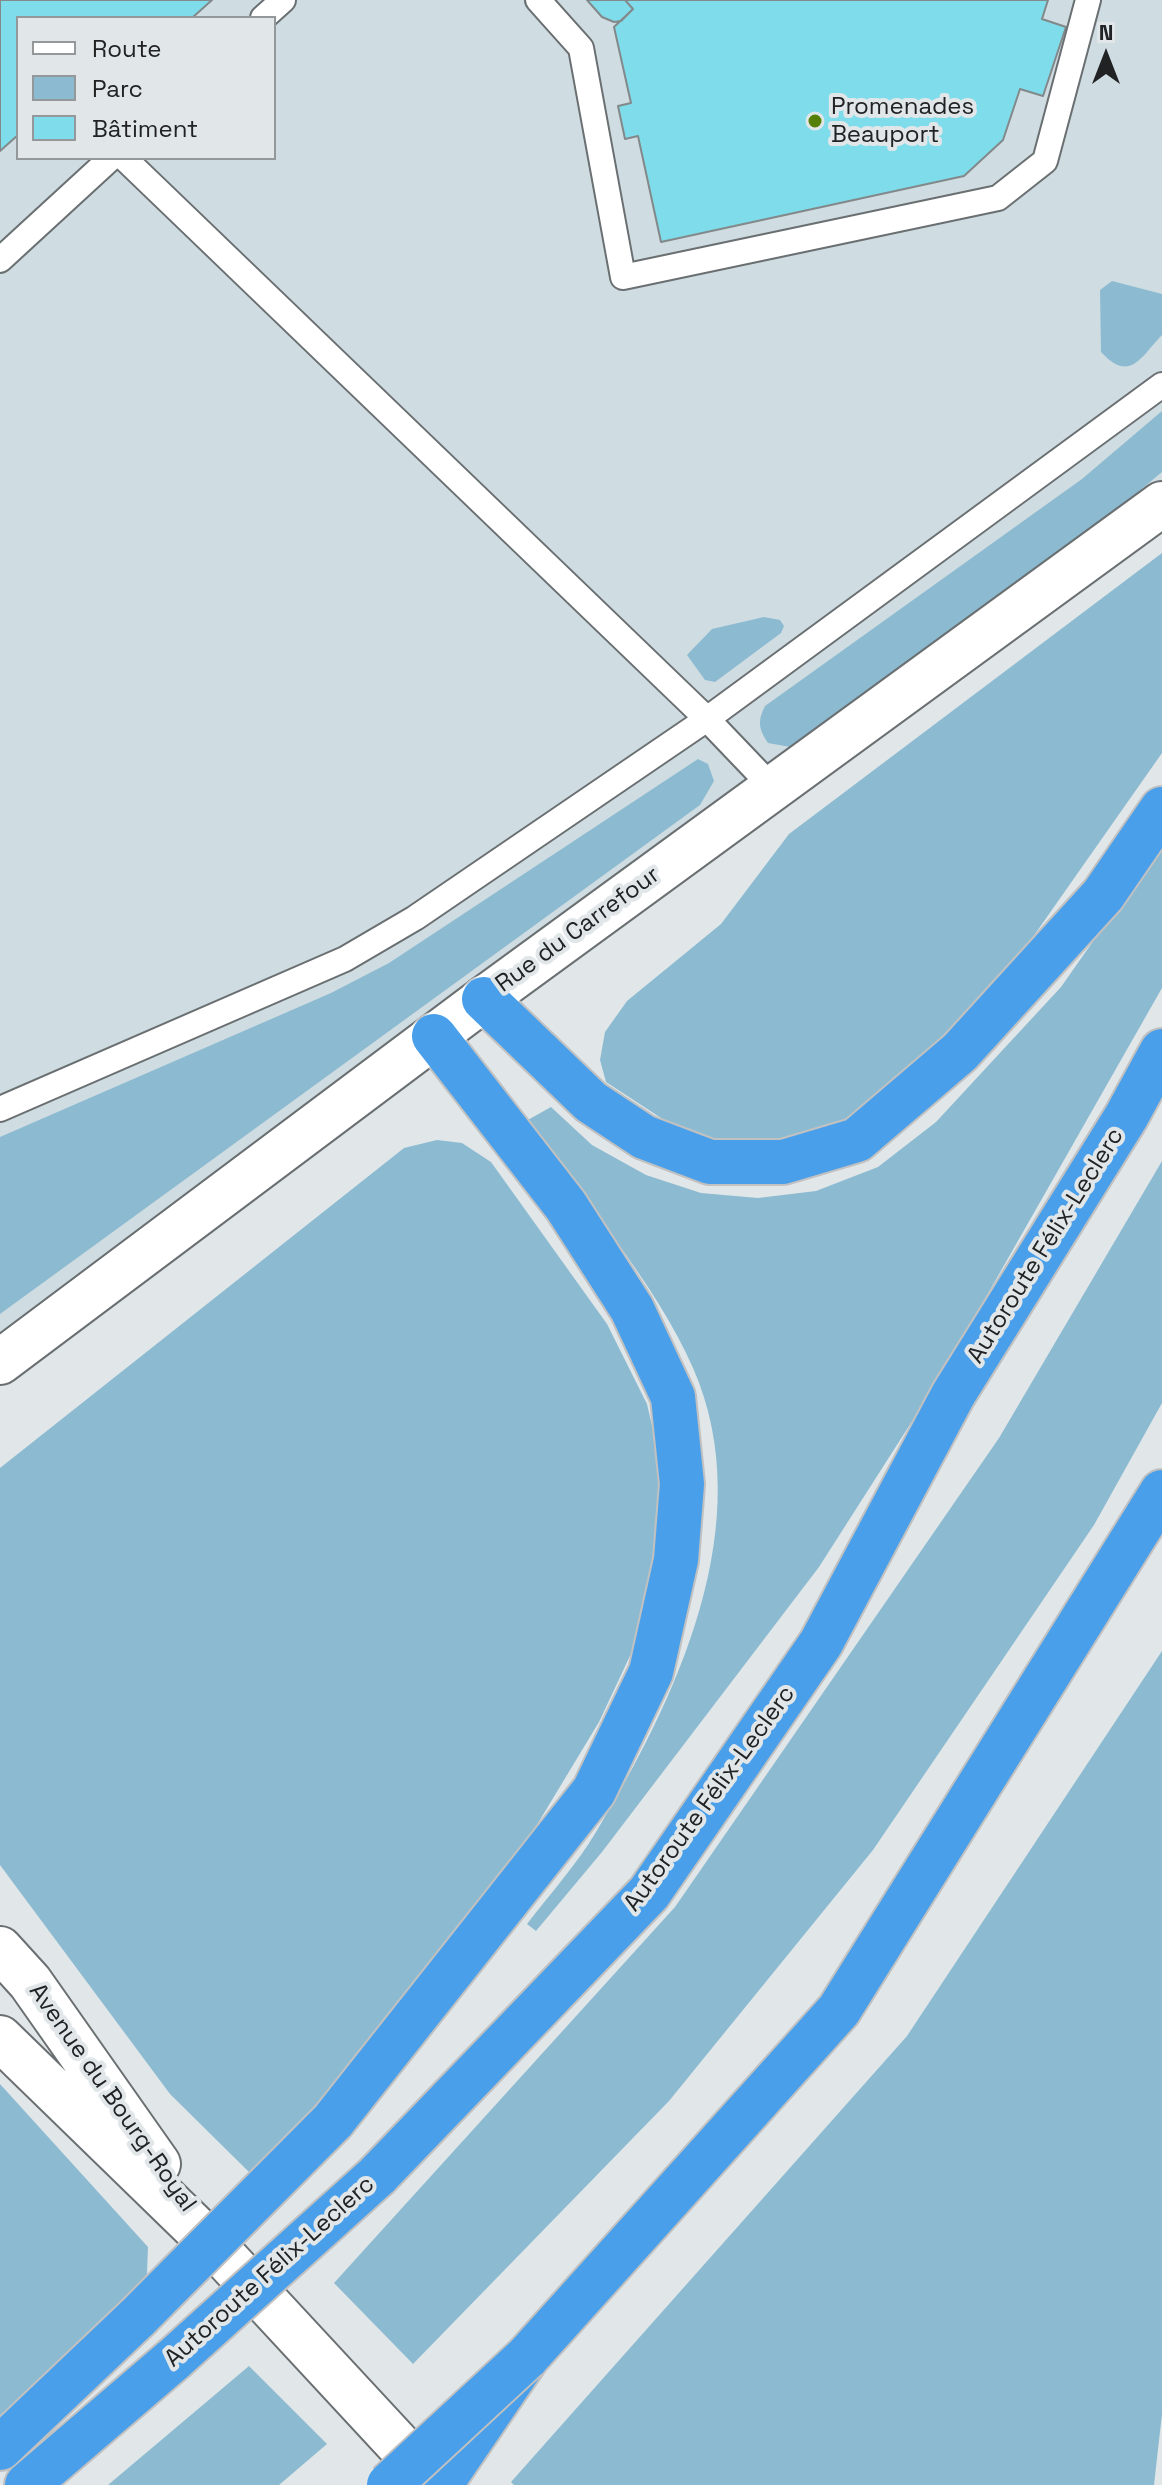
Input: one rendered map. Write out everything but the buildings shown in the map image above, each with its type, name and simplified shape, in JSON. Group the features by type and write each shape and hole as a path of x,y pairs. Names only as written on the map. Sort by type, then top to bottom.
{"highway":[{"path":"484,999 591,1102 644,1137 710,1162 783,1162 857,1140 960,1052 1103,895 1162,809"},
{"path":"0,2448 138,2317 333,2121 594,1791 651,1672 677,1545 682,1484 673,1397 632,1309 566,1206 434,1036"},
{"name":"Autoroute Félix-Leclerc","path":"27,2485 174,2359 377,2176 649,1893 821,1643 953,1395 1126,1117 1162,1051"},
{"path":"389,2485 527,2357 839,2010 1162,1492"},
{"path":"438,2485 527,2357"}],"street":[{"name":"Rue du Carrefour","path":"0,1362 484,999 1162,504"},
{"name":"Avenue du Bourg-Royal","path":"0,1949 30,1982 219,2251"},
{"name":"Avenue du Bourg-Royal","path":"0,2038 219,2251 438,2485"}],"lane":[{"path":"265,16 283,0"},
{"path":"538,0 581,48 623,277 998,198 1045,161 1088,0"},
{"path":"0,260 109,160"},
{"path":"126,160 707,719 773,788"},
{"path":"0,1109 345,959 415,918 707,719 1162,385"}],"shaded area":[{"path":"0,0 1162,0 1162,504 0,1362"}],"green space":[{"path":"1112,281 1162,294 1162,335 1141,359 1127,366 1120,366 1101,352 1100,290"},
{"path":"1162,411 1162,472 1101,523 796,748 768,743 760,725 765,706 1082,479"},
{"path":"1162,553 1162,753 1028,944 953,1037 876,1101 826,1136 738,1153 684,1133 606,1082 600,1060 605,1032 627,1001 721,924 789,834"},
{"path":"764,617 780,620 784,626 781,633 715,682 705,680 687,655 712,629"},
{"path":"698,759 708,764 714,781 700,805 0,1314 0,1137 331,993 389,963"},
{"path":"1162,843 1162,988 941,1376 819,1567 602,1852 536,1931 527,1924 596,1832 626,1780 680,1668 700,1608 713,1548 718,1487 712,1427 693,1368 678,1337 639,1273 526,1121 551,1107 592,1145 646,1175 701,1193 758,1198 816,1191 878,1167 936,1122 1061,987"},
{"path":"437,1140 462,1143 491,1162 607,1324 647,1404 663,1473 664,1551 636,1643 599,1722 491,1901 309,2115 249,2172 170,2094 0,1865 0,1468 404,1148"},
{"path":"1162,1161 1162,1403 1094,1525 873,1850 669,2101 413,2364 334,2283 675,1907 999,1438"},
{"path":"1162,1651 1162,2414 1154,2485 514,2485 511,2482 907,2036"},
{"path":"0,2084 148,2247 147,2274 122,2308 0,2427"},
{"path":"249,2366 327,2444 279,2485 108,2485"}],"place":[{"name":"Promenades Beauport","path":"815,121"}]}
